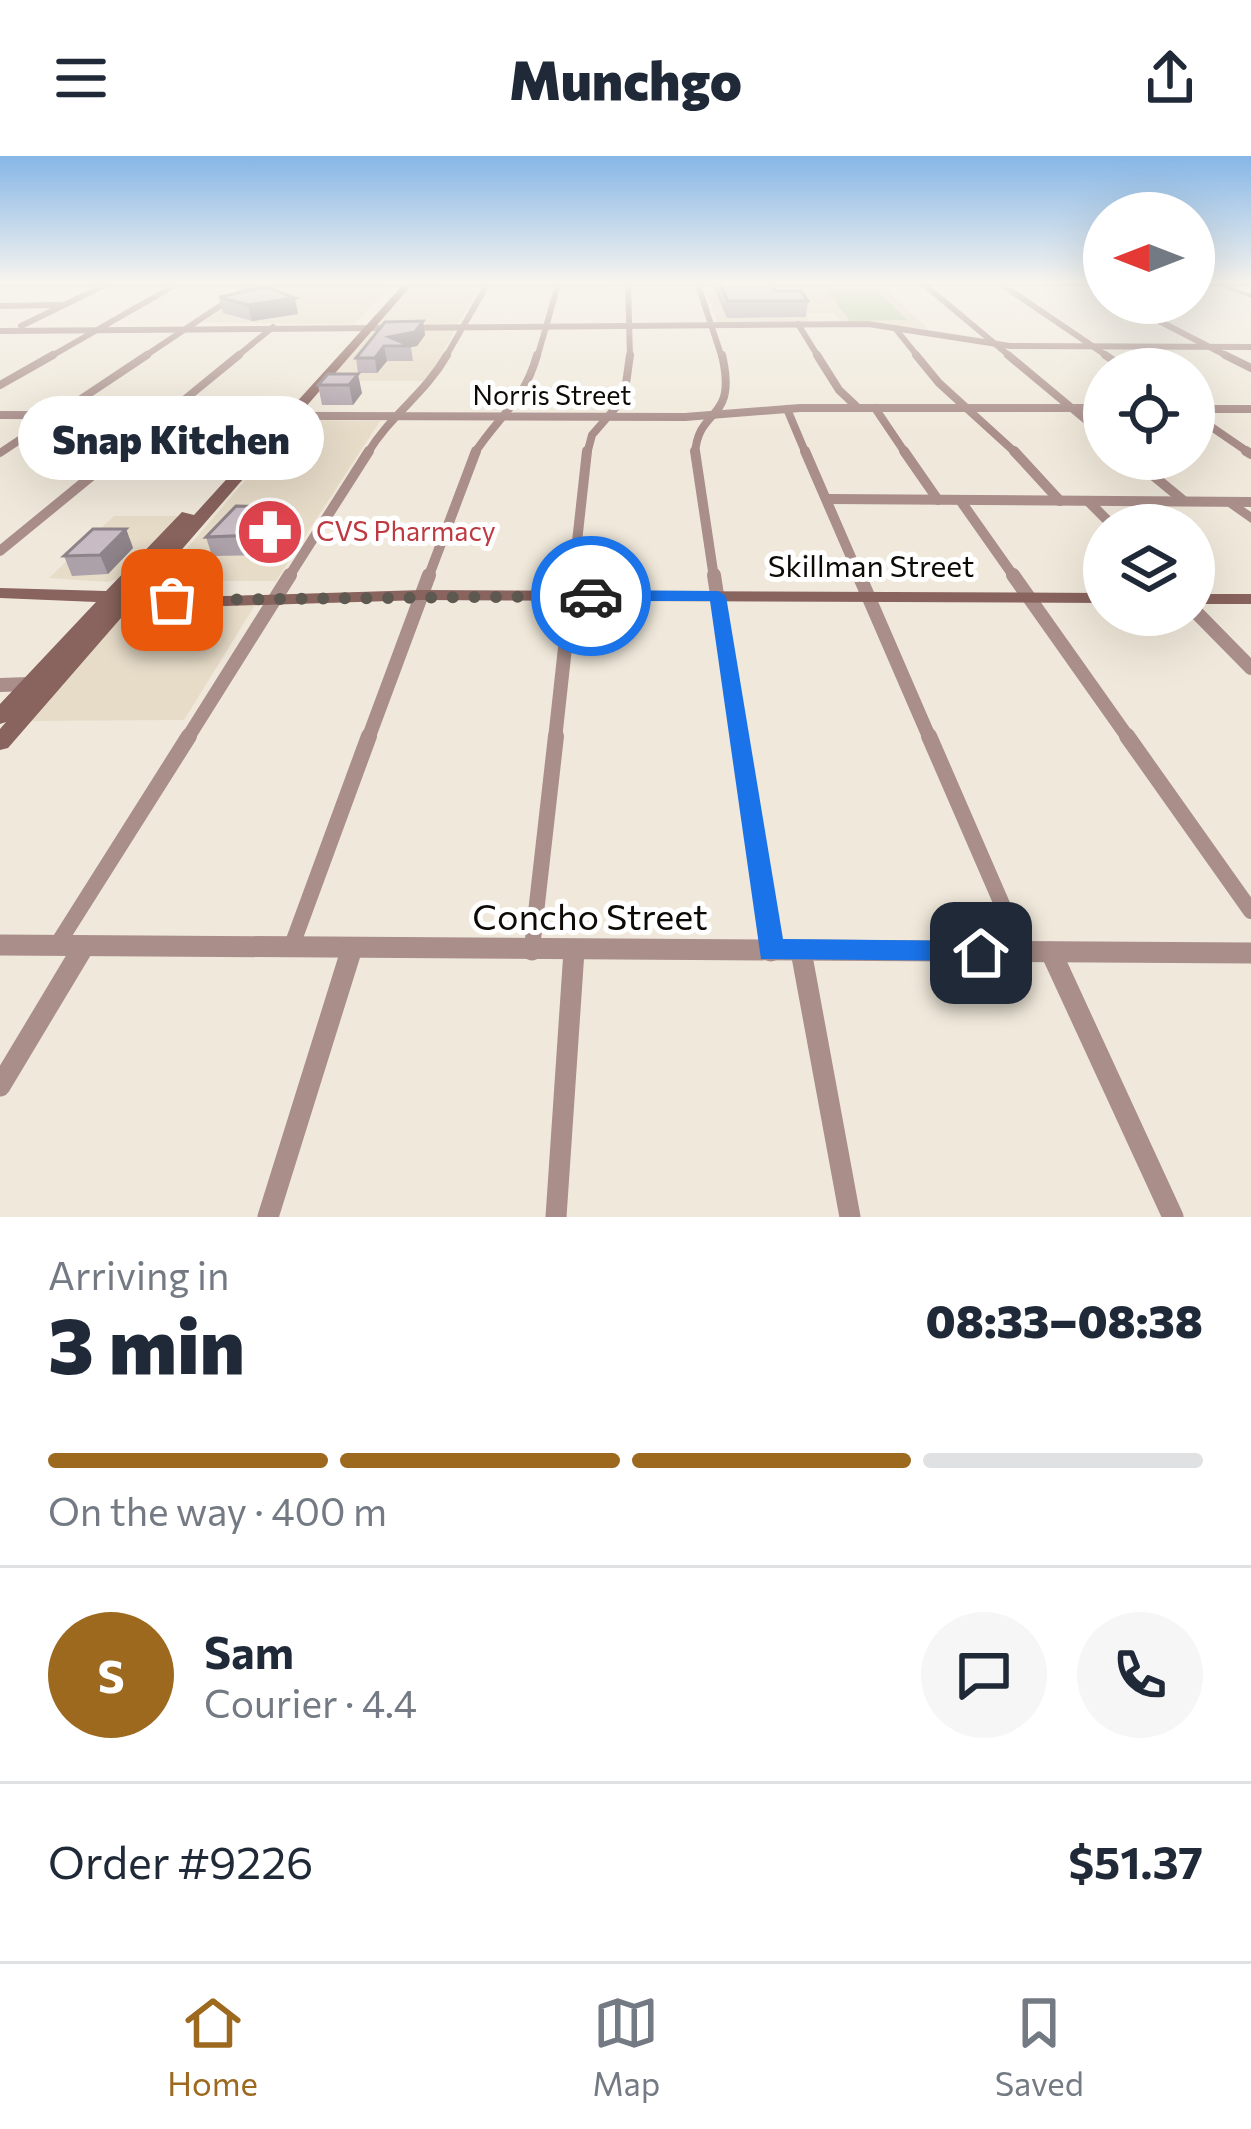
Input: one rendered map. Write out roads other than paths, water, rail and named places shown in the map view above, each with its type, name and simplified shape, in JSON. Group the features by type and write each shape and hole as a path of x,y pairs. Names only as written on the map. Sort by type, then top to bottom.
{"main road":[{"path":"0,717 123,594 360,332"},
{"name":"Skillman Street","path":"0,583 123,594"},
{"name":"Skillman Street","path":"0,592 1083,598"},
{"path":"0,743 55,685 123,594"},
{"path":"1215,598 1251,599"},
{"path":"29,684 55,685"}],"street":[{"path":"0,385 93,332"},
{"path":"0,453 182,332"},
{"path":"0,551 267,332"},
{"path":"57,945 390,418 426,390 459,332"},
{"path":"291,948 474,454 499,417 527,390 545,332"},
{"path":"532,950 588,442 627,393 628,332"},
{"path":"713,332 728,381 720,409 699,428 695,451 771,951"},
{"path":"803,332 839,390 856,407"},
{"path":"899,332 940,383 1060,500"},
{"path":"917,332 993,344 1251,346"},
{"path":"978,332 1083,417"},
{"path":"1071,332 1095,348"},
{"path":"1177,332 1251,368"},
{"name":"Norris Street","path":"0,415 709,417 856,407 1083,408"},
{"path":"875,408 938,500"},
{"path":"720,409 740,415"},
{"path":"787,409 821,495 830,500 1251,502"},
{"path":"1215,411 1251,409"},
{"path":"1215,427 1251,454"},
{"path":"1158,480 1184,501"},
{"path":"830,500 1023,953"},
{"path":"960,500 1251,911"},
{"path":"1088,501 1091,504"},
{"path":"1229,501 1251,519"},
{"path":"1215,631 1251,668"},
{"path":"0,685 29,684"},
{"name":"Concho Street","path":"0,944 1251,953"},
{"path":"0,1086 84,946"},
{"path":"268,1217 352,948"},
{"path":"556,1217 574,951"},
{"path":"801,951 850,1217"},
{"path":"1051,952 1173,1217"}],"place":[{"name":"CVS Pharmacy","path":"270,532"},
{"name":"Snap Kitchen","path":"172,600"}]}
